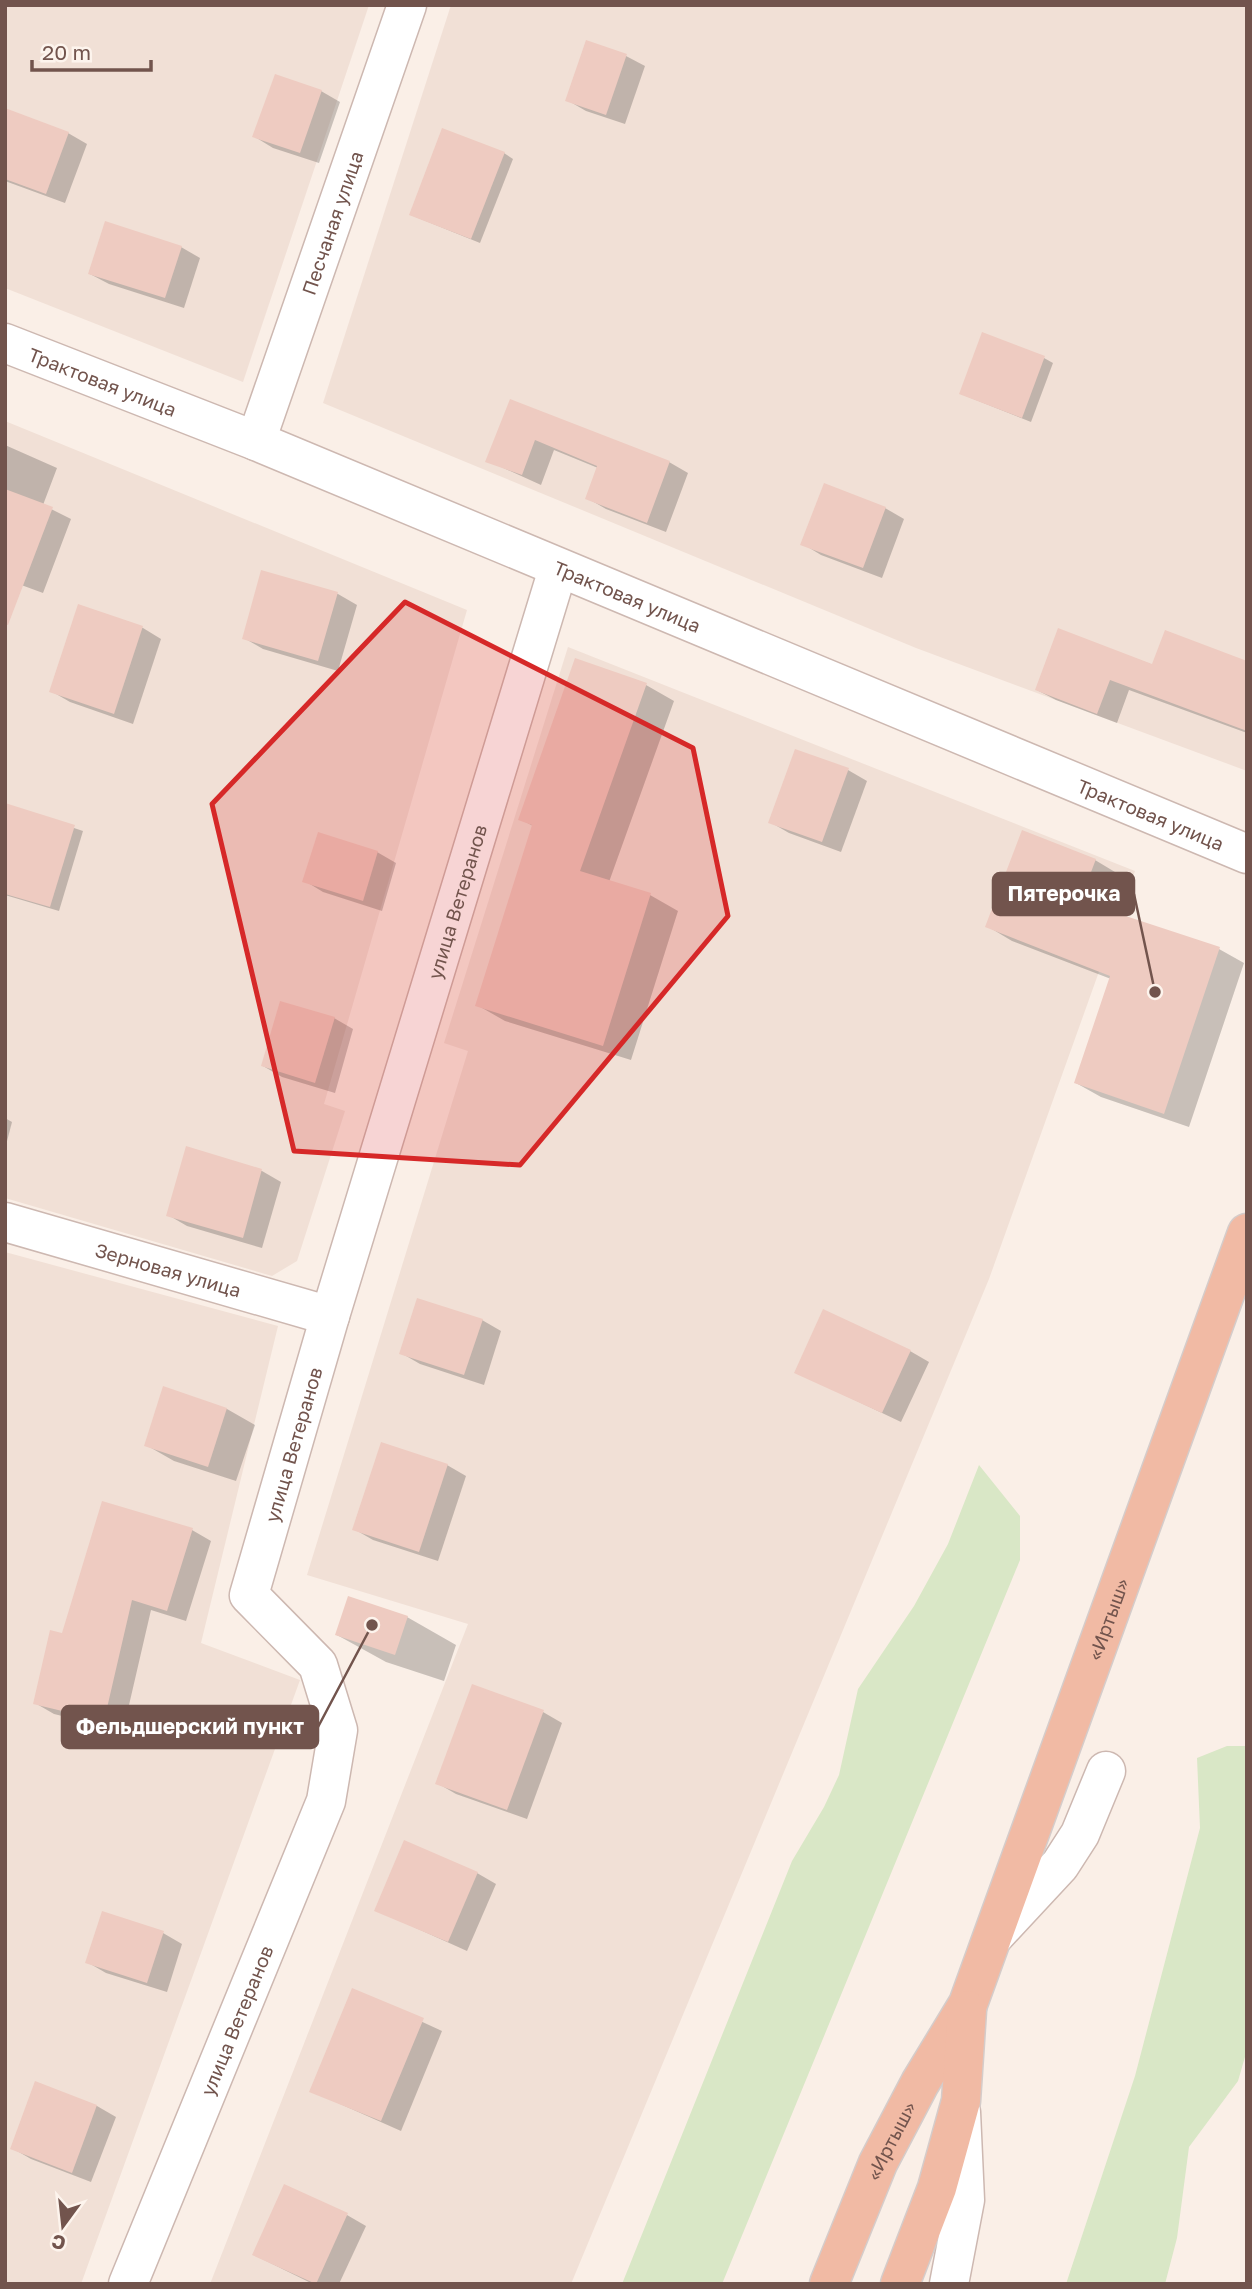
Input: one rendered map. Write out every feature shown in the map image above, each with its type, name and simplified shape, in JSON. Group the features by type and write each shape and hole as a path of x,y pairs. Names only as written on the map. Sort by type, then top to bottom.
{"highway":[{"name":"«Иртыш»","path":"829,2284 878,2163 920,2083 968,2004 1247,1233"},
{"name":"«Иртыш»","path":"900,2284 937,2188 961,2101 968,2004"}],"street":[{"name":"Песчаная улица","path":"256,441 407,5"},
{"name":"Трактовая улица","path":"5,343 256,441 1247,855"},
{"name":"улица Ветеранов","path":"128,2284 326,1801 338,1730 318,1665 249,1595 330,1316 558,569"},
{"name":"Зерновая улица","path":"5,1222 330,1316"},
{"path":"993,1937 1060,1865 1080,1833 1106,1771"},
{"path":"948,2284 965,2200 961,2101"}],"highlighted area":[{"path":"405,602 693,748 728,916 520,1165 294,1151 212,804"}],"shaded area":[{"path":"5,5 369,5 243,382 5,288"},
{"path":"451,5 1247,5 1247,771 916,648 323,403"},
{"path":"5,421 467,610 324,1104 345,1111 297,1261 272,1276 5,1198"},
{"path":"568,647 1135,871 989,1279 571,2284 210,2284 468,1624 307,1575 468,1051 444,1043"},
{"path":"5,1252 278,1326 201,1643 300,1680 81,2284 5,2282"}],"green space":[{"path":"979,1465 1020,1516 1020,1560 722,2284 622,2284 792,1861 824,1807 839,1775 858,1689 914,1606 948,1544"},
{"path":"1227,1746 1247,1746 1247,2050 1238,2081 1189,2147 1177,2238 1165,2284 1066,2284 1135,2076 1200,1828 1197,1758"}],"building":[{"path":"586,40 627,54 606,115 565,101"},
{"path":"275,74 322,90 300,153 252,137"},
{"path":"5,108 69,132 46,194 5,179"},
{"path":"442,128 505,152 471,239 409,215"},
{"path":"105,221 182,246 165,298 88,274"},
{"path":"982,332 1045,356 1022,418 959,394"},
{"path":"510,399 670,461 647,523 585,499 597,466 535,440 522,475 485,462"},
{"path":"824,483 886,507 863,568 800,545"},
{"path":"5,489 53,507 8,625 5,624"},
{"path":"261,570 338,592 318,661 242,639"},
{"path":"78,604 143,626 114,714 49,692"},
{"path":"1058,628 1152,664 1165,630 1247,661 1247,731 1110,680 1097,714 1035,690"},
{"path":"575,658 647,683 580,871 651,893 603,1046 475,1006 532,825 518,820"},
{"path":"795,749 849,768 822,842 768,823"},
{"path":"5,803 75,825 50,907 5,894"},
{"path":"1022,830 1096,859 1080,901 1220,947 1164,1114 1074,1083 1110,976 985,927"},
{"path":"318,832 378,851 363,901 302,882"},
{"path":"280,1001 335,1017 315,1083 261,1066"},
{"path":"186,1146 262,1169 243,1238 166,1216"},
{"path":"417,1298 483,1319 464,1375 399,1354"},
{"path":"823,1309 911,1350 882,1413 794,1373"},
{"path":"163,1386 227,1408 208,1467 144,1446"},
{"path":"381,1442 448,1464 419,1552 352,1530"},
{"path":"102,1501 193,1528 167,1611 132,1600 104,1721 33,1704 50,1630 62,1633"},
{"path":"348,1596 408,1616 395,1655 335,1635"},
{"path":"472,1684 544,1710 507,1810 435,1784"},
{"path":"404,1840 478,1872 448,1942 374,1911"},
{"path":"102,1911 164,1931 147,1983 85,1963"},
{"path":"352,1988 424,2018 381,2121 309,2092"},
{"path":"35,2081 97,2105 72,2173 10,2149"},
{"path":"284,2184 348,2213 316,2284 252,2255"}],"place":[{"name":"Пятерочка","path":"1155,992"},
{"name":"Фельдшерский пункт","path":"372,1625"}]}
